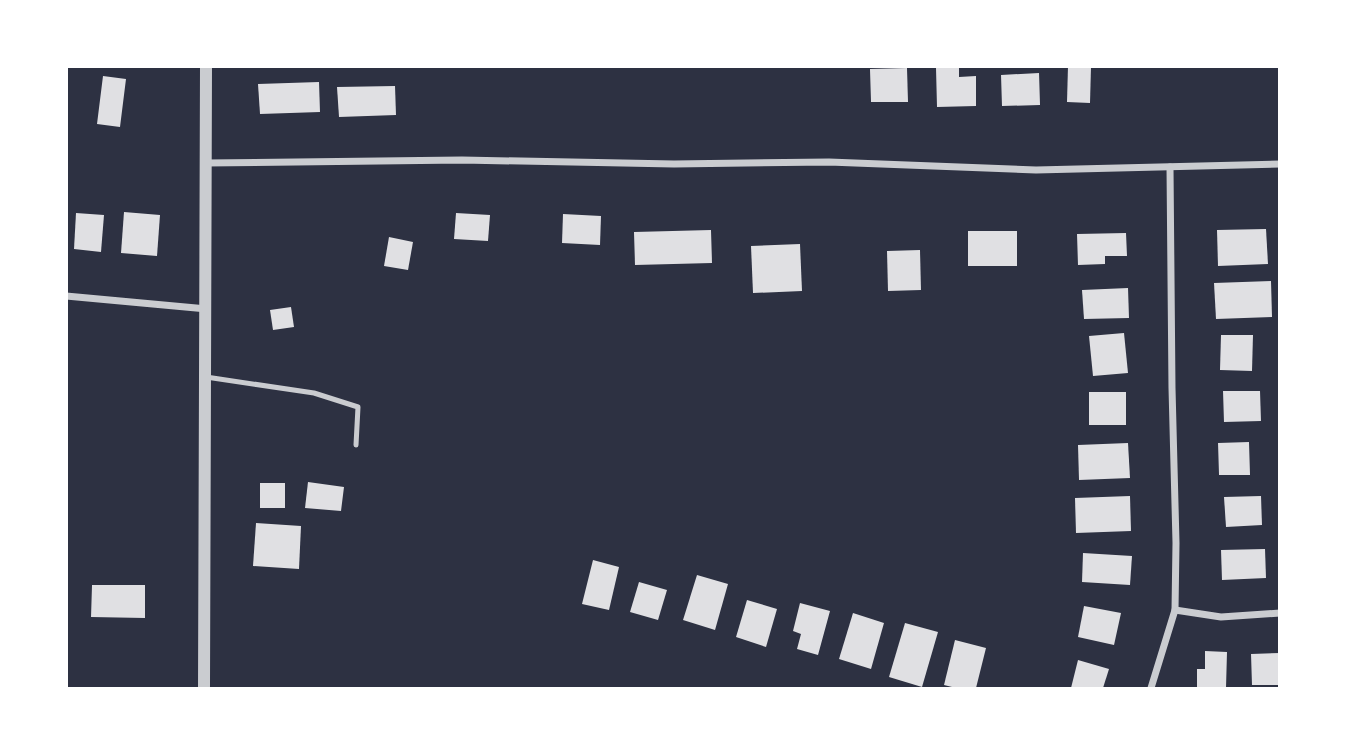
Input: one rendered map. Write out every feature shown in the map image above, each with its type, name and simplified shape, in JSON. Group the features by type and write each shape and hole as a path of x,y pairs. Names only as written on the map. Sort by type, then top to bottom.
{"street":[{"path":"204,688 206,66"},
{"path":"206,163 462,160 674,164 829,162 1036,170 1279,164"},
{"path":"1151,688 1175,610 1170,166"},
{"path":"66,296 207,309"},
{"path":"1175,610 1221,617 1279,613"}],"lane":[{"path":"206,377 314,393 358,407 356,445"}],"building":[{"path":"1068,66 1091,67 1090,103 1067,102"},
{"path":"907,68 908,102 871,102 870,69"},
{"path":"936,68 959,68 959,77 976,76 976,106 937,107"},
{"path":"1039,73 1040,105 1002,106 1001,75"},
{"path":"103,76 126,79 120,127 97,124"},
{"path":"319,82 320,112 260,114 258,84"},
{"path":"395,86 396,115 339,117 337,87"},
{"path":"124,212 160,215 157,256 121,253"},
{"path":"76,213 104,215 101,252 74,249"},
{"path":"456,213 490,215 488,241 454,239"},
{"path":"563,214 601,216 600,245 562,243"},
{"path":"1266,229 1268,264 1218,266 1217,230"},
{"path":"711,230 712,263 635,265 634,232"},
{"path":"968,231 1017,231 1017,266 968,266"},
{"path":"1126,233 1127,256 1105,256 1105,264 1078,265 1077,234"},
{"path":"389,237 413,242 408,270 384,266"},
{"path":"800,244 802,291 753,293 751,246"},
{"path":"920,250 921,290 888,291 887,251"},
{"path":"1271,281 1272,317 1216,319 1214,283"},
{"path":"1128,288 1129,318 1084,319 1082,290"},
{"path":"291,307 294,327 273,330 270,310"},
{"path":"1124,333 1128,373 1093,376 1089,336"},
{"path":"1221,335 1253,335 1252,371 1220,370"},
{"path":"1223,391 1260,391 1261,421 1224,422"},
{"path":"1089,392 1126,392 1126,425 1089,425"},
{"path":"1249,442 1250,475 1219,475 1218,443"},
{"path":"1128,443 1130,478 1079,480 1078,445"},
{"path":"308,482 344,487 341,511 305,508"},
{"path":"260,483 285,483 285,508 260,508"},
{"path":"1130,496 1131,531 1076,533 1075,498"},
{"path":"1261,496 1262,525 1226,527 1224,497"},
{"path":"256,523 301,526 299,569 253,566"},
{"path":"1265,549 1266,578 1222,580 1221,550"},
{"path":"1083,553 1132,556 1130,585 1082,582"},
{"path":"593,560 619,567 609,610 582,604"},
{"path":"697,575 728,584 715,630 683,620"},
{"path":"639,582 667,590 658,620 630,612"},
{"path":"92,585 145,585 145,618 91,617"},
{"path":"747,600 777,609 766,647 736,637"},
{"path":"800,603 830,611 818,655 797,649 801,634 793,631"},
{"path":"1084,606 1121,613 1114,645 1078,637"},
{"path":"853,613 884,623 871,669 839,659"},
{"path":"905,623 938,632 922,687 889,677"},
{"path":"955,640 986,648 976,688 944,685"},
{"path":"1205,651 1227,652 1226,688 1197,688 1197,669 1205,669"},
{"path":"1280,653 1280,685 1252,685 1251,654"},
{"path":"1078,660 1109,669 1103,688 1071,688"}]}
